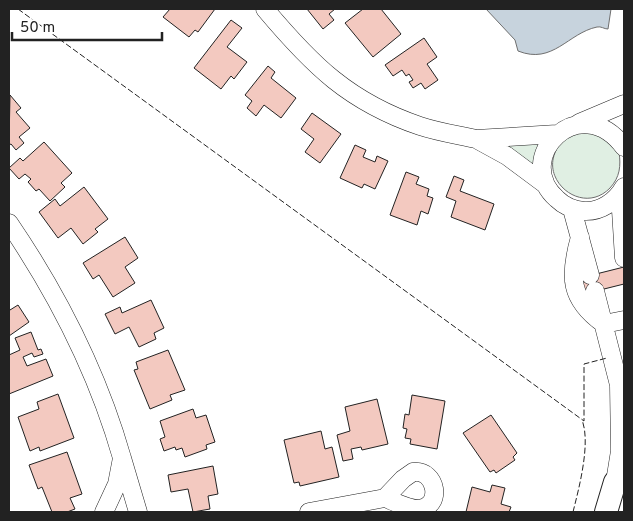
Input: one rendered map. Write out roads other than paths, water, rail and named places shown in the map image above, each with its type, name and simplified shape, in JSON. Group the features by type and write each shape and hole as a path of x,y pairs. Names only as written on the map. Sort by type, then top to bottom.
{"street":[{"path":"265,9 304,55 327,76 356,97 387,113 422,126 476,139 507,156 546,186 560,203 572,209 585,211 598,209 610,203 622,191"},
{"path":"546,186 542,172 543,158 548,145 557,134 624,104"},
{"path":"574,125 588,123 603,127 616,135 624,147"},
{"path":"476,139 557,134"},
{"path":"622,191 624,258"},
{"path":"572,209 615,366 621,406 620,451 613,496"},
{"path":"9,223 37,266 90,367 110,415 138,512"},
{"path":"580,238 572,266 573,279 580,302 589,314 604,324 624,320"},
{"path":"104,512 117,484 122,458"},
{"path":"309,512 385,498"}]}
